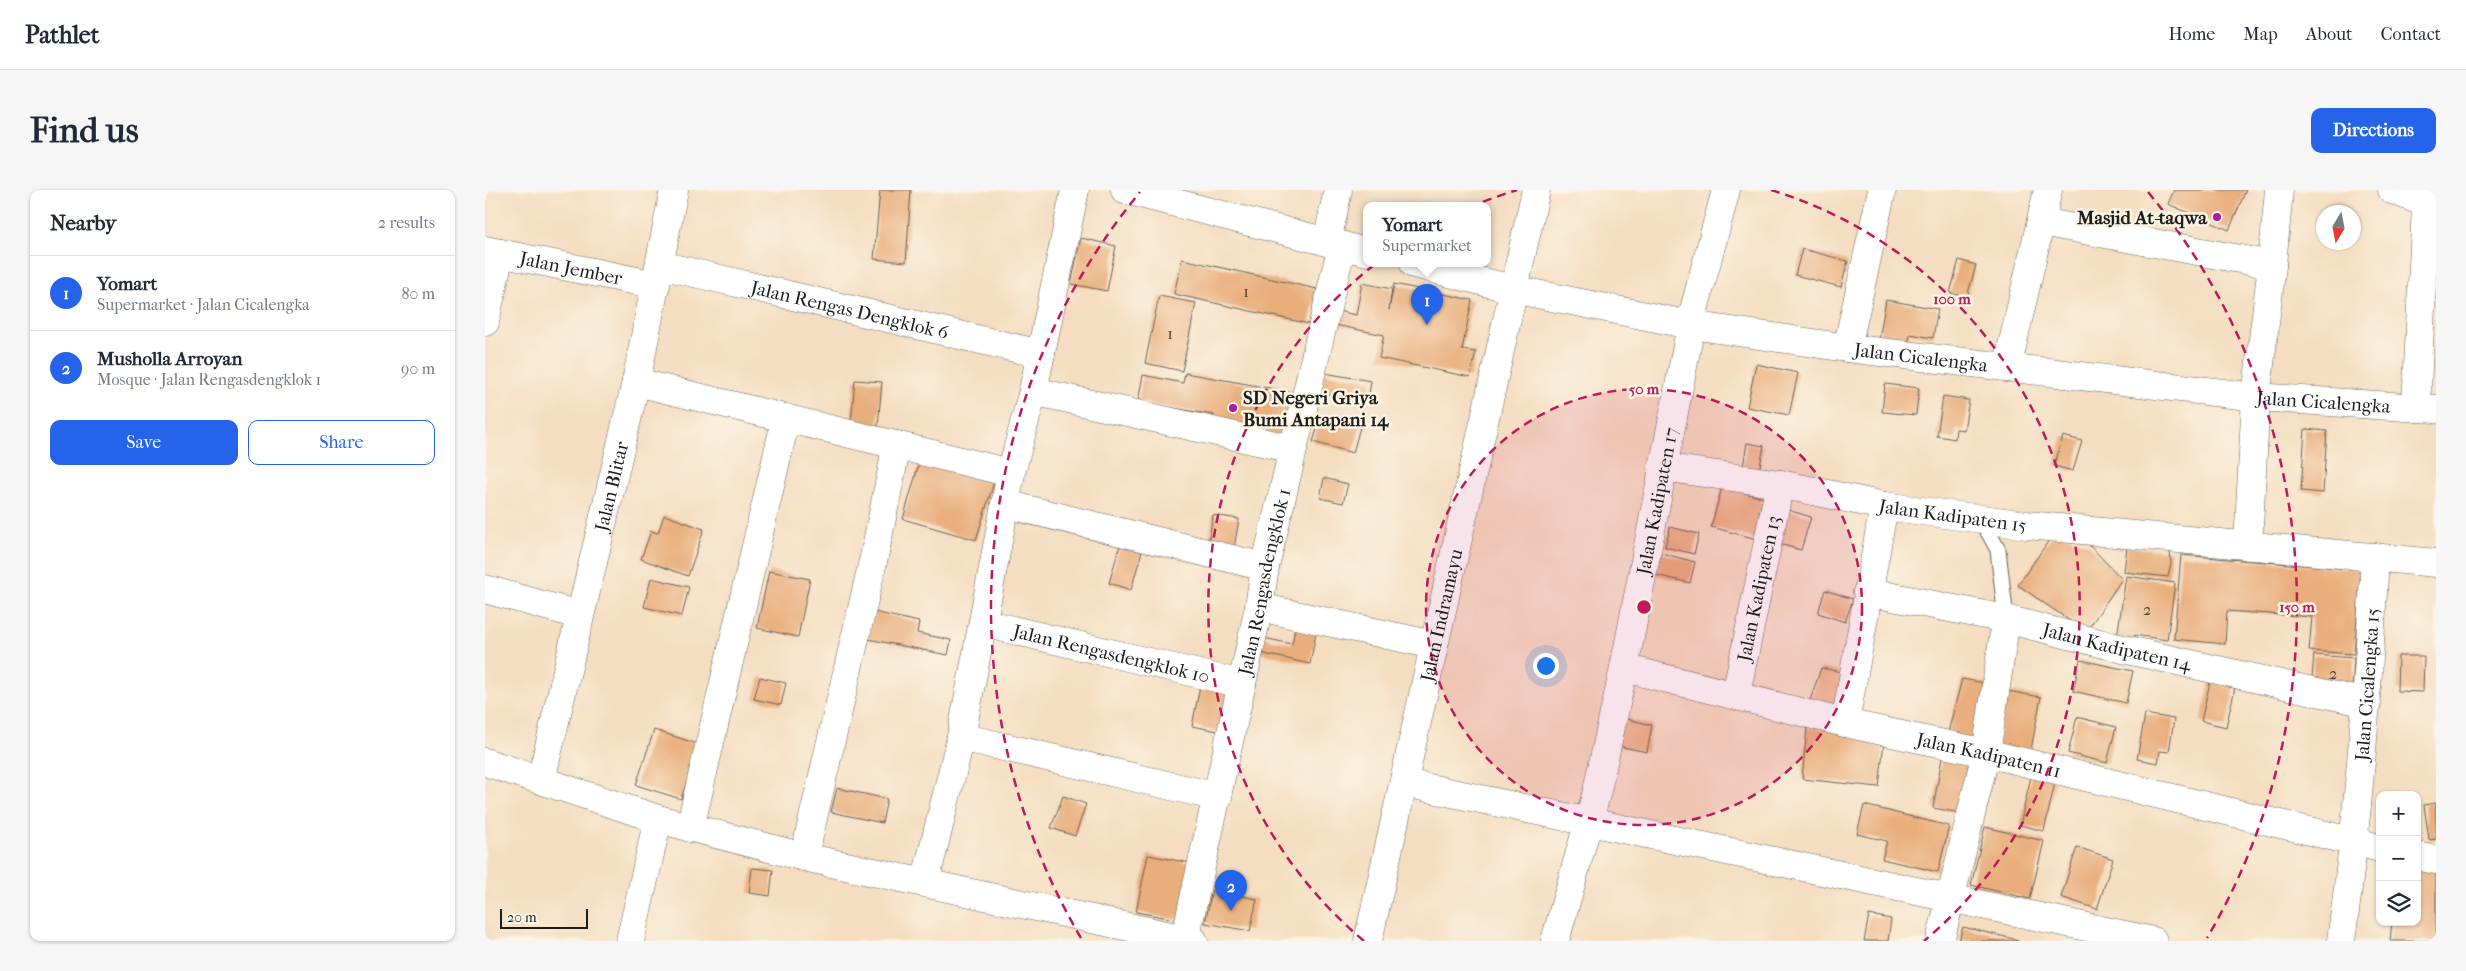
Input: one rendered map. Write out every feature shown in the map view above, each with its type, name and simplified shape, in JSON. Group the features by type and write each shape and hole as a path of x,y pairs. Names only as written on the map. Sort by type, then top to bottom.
{"street":[{"name":"Jalan Blitar","path":"541,780 636,382 674,190"},
{"path":"925,882 961,737 1011,473 1033,391 1075,190"},
{"path":"1125,190 1345,246"},
{"name":"Jalan Rengasdengklok 1","path":"1190,933 1259,607 1265,567 1293,448 1345,246 1338,190"},
{"name":"Jalan Indramayu","path":"1368,941 1405,783 1512,289 1536,190"},
{"name":"Jalan Kadipaten 17","path":"1555,941 1589,821 1624,668 1691,325 1726,190"},
{"path":"1847,348 1882,190"},
{"path":"2007,368 2048,190"},
{"path":"2247,546 2256,397 2279,190"},
{"path":"2392,190 2431,206 2426,408"},
{"path":"2041,222 2272,264"},
{"name":"Jalan Jember","path":"493,252 658,275"},
{"path":"485,322 493,252"},
{"name":"Jalan Cicalengka","path":"1426,267 1512,289 1691,325 1847,348 2256,397 2426,408"},
{"name":"Jalan Rengas Dengklok 6","path":"658,275 1041,354"},
{"path":"636,382 1011,473"},
{"path":"1033,391 1293,448"},
{"path":"690,828 786,418"},
{"path":"805,857 897,445"},
{"name":"Jalan Kadipaten 15","path":"1662,467 1781,484 1884,506 1981,519 2247,546 2436,562"},
{"name":"Jalan Kadipaten 13","path":"1735,694 1781,484"},
{"path":"1005,504 1265,567"},
{"path":"1845,723 1867,592 1884,506"},
{"name":"Jalan Cicalengka 15","path":"2341,941 2367,845 2367,703 2375,558"},
{"path":"485,589 579,615"},
{"name":"Jalan Kadipaten 14","path":"1867,592 2006,619 2123,649 2367,703"},
{"path":"1259,607 1434,645"},
{"path":"1940,941 1986,753 2006,619"},
{"name":"Jalan Rengasdengklok 10","path":"983,623 1242,684"},
{"name":"Jalan Kadipaten 11","path":"1624,668 1735,694 1845,723 1986,753 2367,845"},
{"path":"961,737 1218,797"},
{"path":"485,762 658,819 805,857 925,882 1153,936 1190,933"},
{"path":"1405,783 2153,941"},
{"path":"630,941 658,819"},
{"path":"2421,857 2436,860"}],"lane":[{"path":"1981,519 1998,550 2006,619"}],"building":[{"path":"880,190 911,190 906,262 874,259"},
{"name":"Masjid At-taqwa","path":"2174,190 2246,190 2229,230 2168,204"},
{"path":"1081,238 1116,246 1107,291 1071,284"},
{"path":"1802,249 1848,261 1841,287 1795,275"},
{"path":"1182,259 1317,289 1309,324 1174,294"},
{"path":"1959,260 1976,265 1967,297 1950,293"},
{"path":"1362,283 1392,289 1389,310 1394,284 1472,300 1462,350 1476,352 1470,377 1379,358 1384,335 1335,325 1338,311 1356,315"},
{"path":"1159,296 1196,303 1182,371 1145,363"},
{"path":"1886,300 1938,309 1933,338 1910,334 1907,350 1878,345"},
{"path":"1756,364 1798,373 1789,415 1747,407"},
{"name":"SD Negeri Griya Bumi Antapani 14","path":"1185,373 1292,392 1284,439 1212,427 1214,415 1138,402 1143,375 1183,383"},
{"path":"1324,373 1371,381 1368,401 1321,393"},
{"path":"855,380 882,382 878,426 851,423"},
{"path":"1885,384 1919,388 1916,415 1882,412"},
{"path":"1943,396 1969,400 1964,430 1956,429 1955,439 1937,436"},
{"path":"1321,416 1360,427 1353,453 1313,442"},
{"path":"2305,429 2327,431 2323,493 2301,491"},
{"path":"2063,436 2082,441 2073,471 2054,466"},
{"path":"1747,443 1764,446 1758,476 1742,473"},
{"path":"920,460 994,482 976,540 903,519"},
{"path":"1324,478 1348,484 1343,503 1320,498"},
{"path":"1722,487 1763,498 1759,515 1763,516 1757,539 1711,527"},
{"path":"1785,509 1811,517 1801,550 1775,543"},
{"path":"664,515 704,529 688,576 641,559 651,531 658,533"},
{"path":"1213,515 1239,519 1233,554 1207,550"},
{"path":"1670,527 1699,534 1694,554 1665,547"},
{"path":"2054,533 2088,544 2122,579 2086,632 2018,585"},
{"path":"1120,545 1142,551 1131,590 1109,583"},
{"path":"2127,547 2170,551 2171,564 2168,577 2124,572"},
{"path":"1661,553 1695,562 1690,583 1656,575"},
{"path":"2181,555 2361,570 2354,654 2309,651 2312,617 2227,611 2225,644 2174,639"},
{"path":"769,571 810,579 798,637 757,628"},
{"path":"2126,576 2175,583 2167,640 2135,635 2134,646 2116,644"},
{"path":"651,578 689,587 682,616 644,607"},
{"path":"1825,590 1853,599 1845,622 1818,613"},
{"path":"874,612 919,622 917,633 951,640 948,655 868,639"},
{"path":"1297,618 1318,623 1310,664 1256,652 1259,637 1292,644"},
{"path":"2314,655 2354,658 2352,692 2311,689"},
{"path":"2398,656 2424,656 2423,692 2397,691"},
{"path":"2080,660 2133,671 2126,703 2073,691"},
{"path":"1821,668 1847,673 1838,717 1807,710"},
{"path":"760,677 786,683 781,705 754,699"},
{"path":"1962,679 1991,684 1980,742 1947,736"},
{"path":"2210,682 2235,688 2226,727 2201,721"},
{"path":"1200,686 1236,693 1228,733 1192,726"},
{"path":"2007,691 2041,697 2030,755 1997,749"},
{"path":"2145,714 2174,719 2169,752 2160,751 2158,763 2137,759"},
{"path":"1619,717 1652,725 1647,752 1613,745"},
{"path":"2077,717 2116,727 2107,763 2068,753"},
{"path":"1807,728 1885,733 1879,787 1802,779"},
{"path":"654,730 698,744 681,799 636,785"},
{"path":"1942,758 1969,762 1960,813 1933,808"},
{"path":"2032,772 2056,778 2044,831 2020,825"},
{"path":"837,788 887,799 882,823 831,812"},
{"path":"1063,796 1086,804 1075,836 1051,828"},
{"path":"2436,803 2436,839 2429,840 2424,805"},
{"path":"1864,805 1949,826 1938,872 1882,859 1887,841 1857,834"},
{"path":"1985,827 2044,841 2030,899 1971,885"},
{"path":"2077,847 2113,859 2097,909 2061,897"},
{"path":"1148,855 1196,864 1185,921 1136,912"},
{"path":"752,868 773,870 770,896 749,893"},
{"path":"2421,869 2436,871 2436,941 2390,941 2392,926 2421,926"},
{"path":"1212,890 1257,899 1250,931 1205,923"},
{"path":"1869,915 1891,919 1888,941 1864,941"},
{"path":"1963,927 2018,940 1959,941"}],"place":[{"name":"Masjid At-taqwa","path":"2217,217"},
{"name":"Yomart","path":"1427,325"},
{"name":"SD Negeri Griya Bumi Antapani 14","path":"1233,408"},
{"name":"Musholla Arroyan","path":"1231,911"}]}
